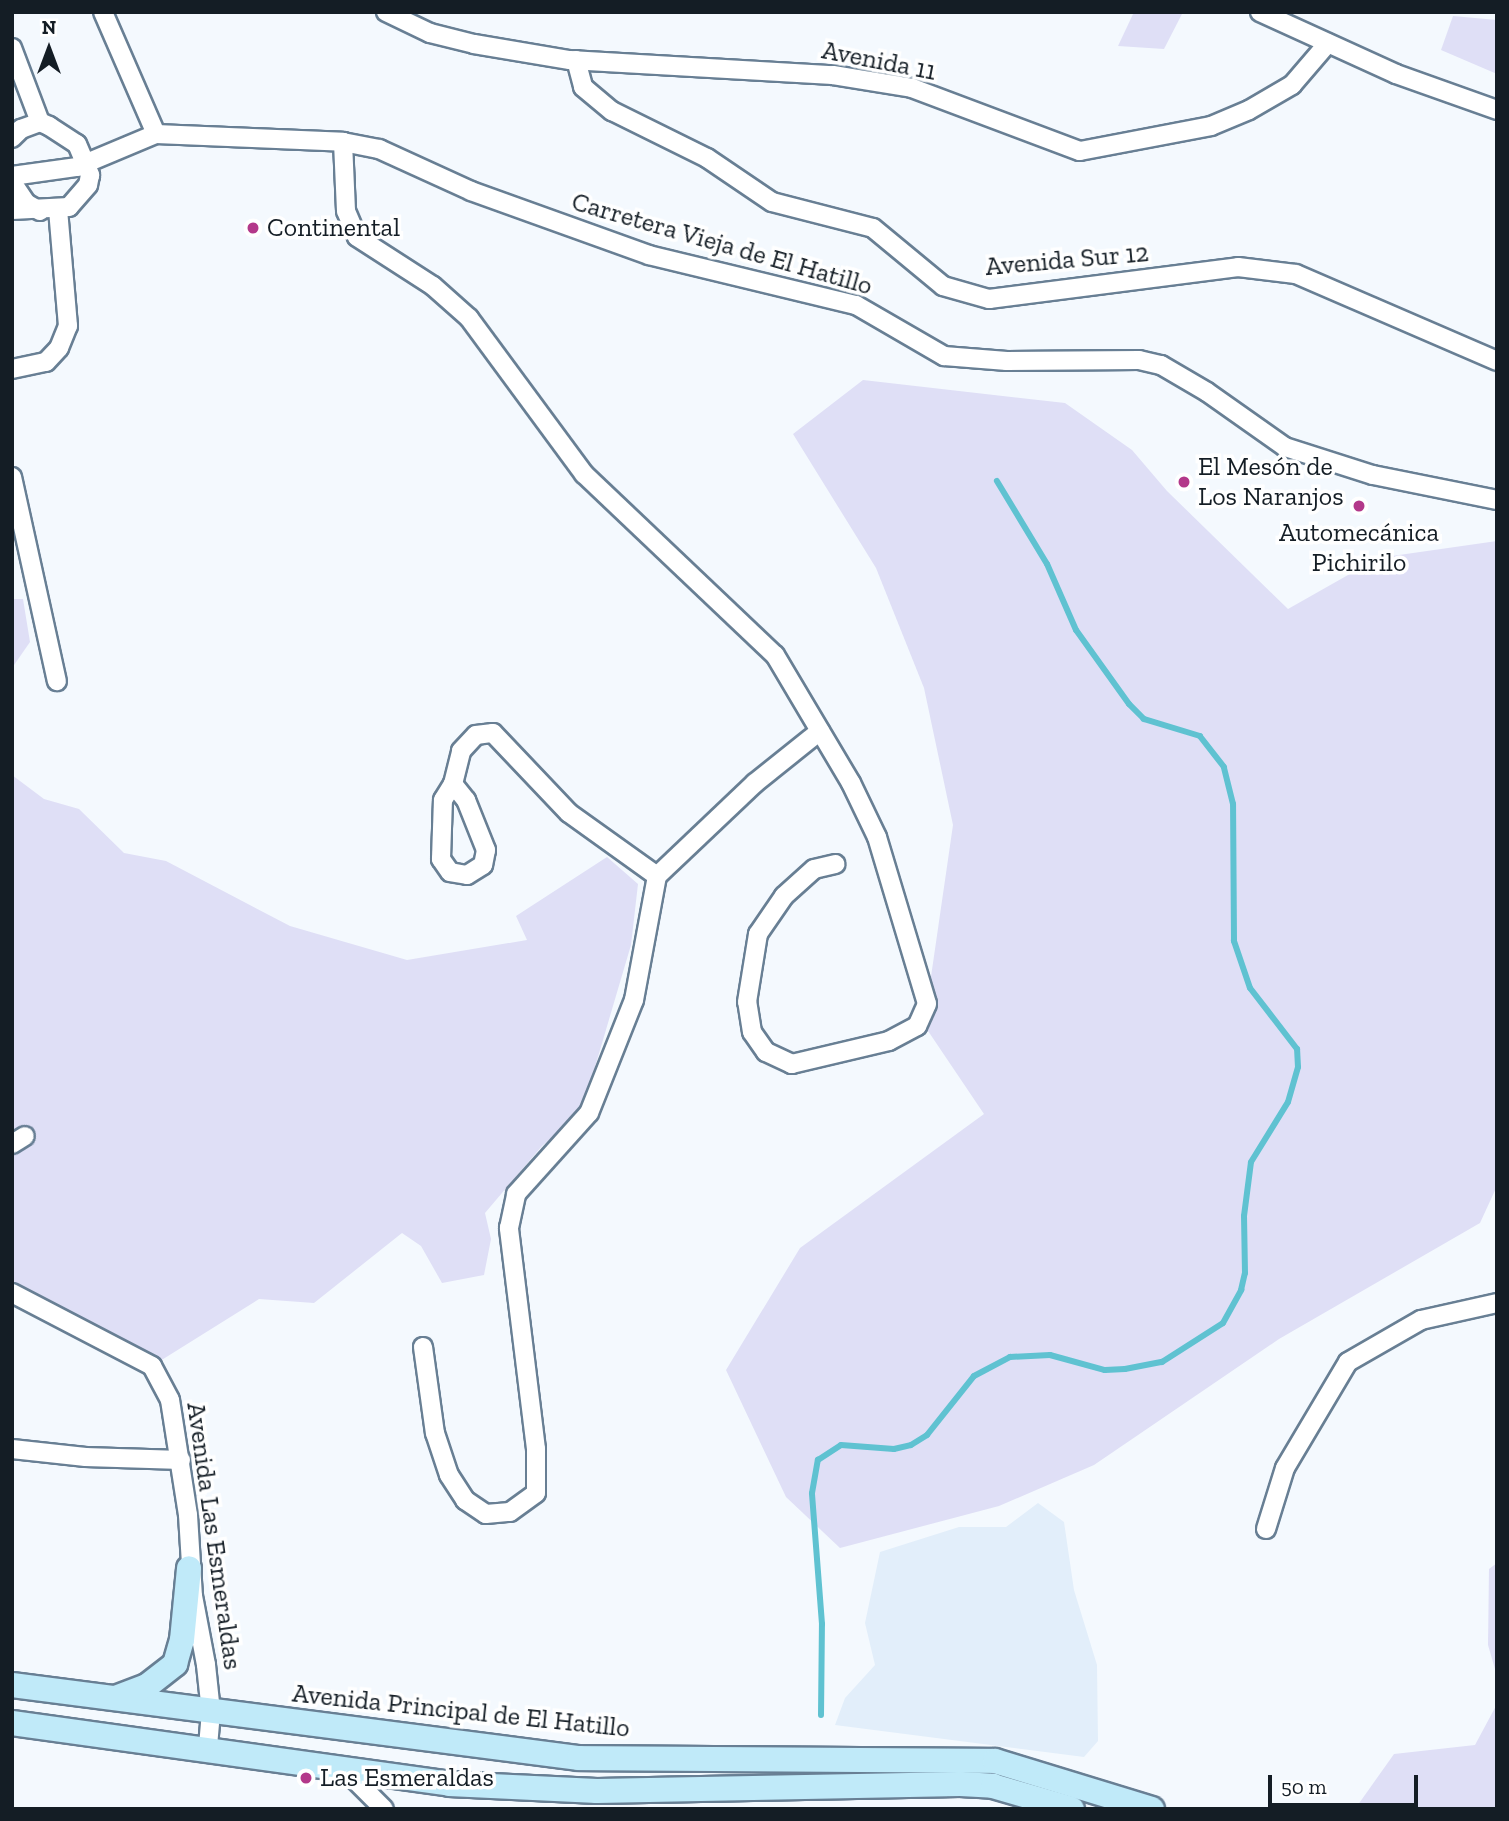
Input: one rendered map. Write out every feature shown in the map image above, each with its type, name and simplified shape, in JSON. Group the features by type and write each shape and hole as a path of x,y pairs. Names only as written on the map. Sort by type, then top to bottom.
{"main road":[{"path":"115,1698 147,1686 175,1664 182,1640 189,1568"},
{"name":"Avenida Principal de El Hatillo","path":"12,1685 579,1758 995,1761 1152,1809"},
{"path":"12,1723 449,1784 597,1791 960,1784 993,1786 1072,1809"}],"street":[{"path":"12,176 52,173 156,134 103,12"},
{"name":"Avenida 11","path":"386,12 430,33 474,44 576,60 833,75 912,88 1080,151 1211,126 1250,110 1292,85 1328,43"},
{"path":"1260,12 1396,74 1497,110"},
{"path":"12,48 40,122 77,144 86,161 88,185 69,207 49,211 12,209"},
{"name":"Avenida Sur 12","path":"576,60 583,87 612,111 707,158 772,202 873,228 943,286 989,299 1238,267 1296,274 1497,361"},
{"path":"12,138 21,129 40,122"},
{"name":"Carretera Vieja de El Hatillo","path":"156,134 343,142 391,154 471,191 649,255 856,305 944,356 1007,362 1139,360 1161,366 1207,391 1286,447 1373,475 1497,500"},
{"path":"343,142 346,211 357,237 433,286 469,318 584,474 775,655 877,837 927,1004 917,1026 889,1041 792,1064 766,1052 752,1032 747,1002 758,934 784,896 814,869 835,864"},
{"path":"12,181 26,203 49,211"},
{"path":"12,369 46,362 59,348 68,327 49,211"},
{"path":"12,477 57,681"},
{"path":"424,1347 435,1433 449,1475 465,1500 486,1514 510,1511 536,1493 536,1449 509,1228 516,1194 589,1113 634,1000 657,876 755,783 820,731"},
{"path":"453,784 461,751 476,735 493,733 569,813 657,876"},
{"name":"Avenida Las Esmeraldas","path":"12,1293 152,1366 170,1400 181,1460 189,1568 211,1712 208,1749"},
{"path":"1266,1529 1286,1468 1348,1362 1421,1320 1497,1303"},
{"path":"12,1449 86,1457 181,1460"},
{"path":"345,1770 384,1809"}],"shaded area":[{"path":"1134,12 1183,12 1164,49 1118,46"},
{"path":"1453,16 1497,20 1497,74 1441,50"},
{"path":"863,380 1065,403 1132,450 1167,491 1288,609 1378,558 1497,541 1497,1186 1480,1223 1279,1339 1094,1465 999,1506 840,1548 786,1497 726,1370 800,1248 984,1114 924,1025 953,825 924,688 876,568 793,434"},
{"path":"12,599 23,599 30,642 12,668"},
{"path":"12,775 44,799 79,809 124,853 166,861 290,926 407,960 527,940 516,916 607,857 638,884 631,945 582,1111 542,1146 485,1213 491,1239 484,1275 442,1283 421,1246 402,1233 314,1303 259,1299 152,1366 12,1293"},
{"path":"1038,1503 1064,1522 1074,1590 1097,1665 1098,1741 1084,1757 835,1725 845,1698 875,1665 865,1623 880,1552 959,1527 1006,1527"},
{"path":"1497,1563 1497,1676 1488,1645 1489,1569"},
{"path":"1497,1704 1497,1809 1355,1809 1394,1754 1475,1745"}],"waterway":[{"path":"821,1715 822,1624 812,1493 818,1460 841,1445 894,1449 911,1445 927,1435 974,1376 1010,1357 1050,1355 1105,1370 1125,1369 1162,1362 1223,1323 1241,1290 1245,1273 1244,1216 1251,1162 1288,1102 1298,1067 1297,1049 1250,988 1234,941 1233,804 1224,767 1200,736 1144,719 1129,704 1076,630 1047,564 997,481"}],"place":[{"name":"Continental","path":"253,228"},
{"name":"El Mesón de Los Naranjos","path":"1184,482"},
{"name":"Automecánica Pichirilo","path":"1359,506"},
{"name":"Las Esmeraldas","path":"306,1778"}]}
